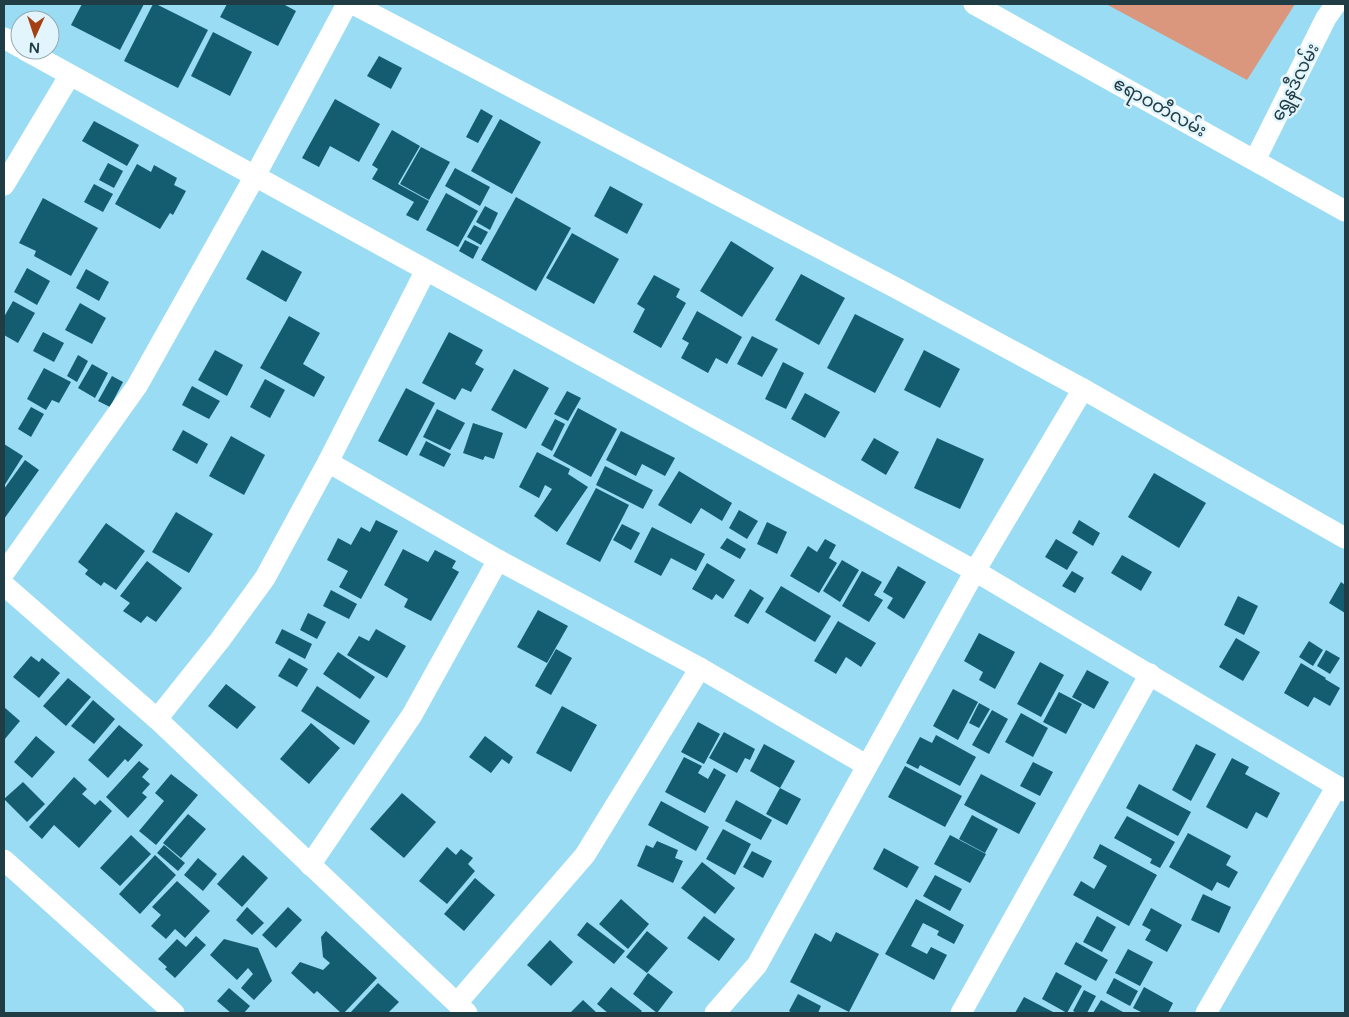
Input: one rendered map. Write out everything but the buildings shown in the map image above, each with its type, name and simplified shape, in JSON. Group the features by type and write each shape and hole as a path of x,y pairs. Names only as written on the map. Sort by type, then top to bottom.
{"street":[{"path":"4,573 137,386 255,176 347,4"},
{"path":"353,4 898,289 1083,389 1345,538"},
{"name":"ဧရာဝတီလမ်း","path":"974,4 1345,210"},
{"name":"ရွှေနဒီလမ်း","path":"1255,160 1326,18 1336,4"},
{"path":"43,60 975,571 1341,788 1206,1013"},
{"path":"4,185 70,75"},
{"path":"157,719 220,640 265,578 328,462 426,270"},
{"path":"715,1013 757,965 975,571 1083,389"},
{"path":"328,462 498,560 700,668 866,765"},
{"path":"310,865 412,715 498,560"},
{"path":"4,585 157,719 462,1008 585,854 700,668"},
{"path":"961,1013 1150,674"},
{"path":"4,860 174,1013"}],"shaded area":[{"path":"1106,4 1295,4 1247,80"}]}
